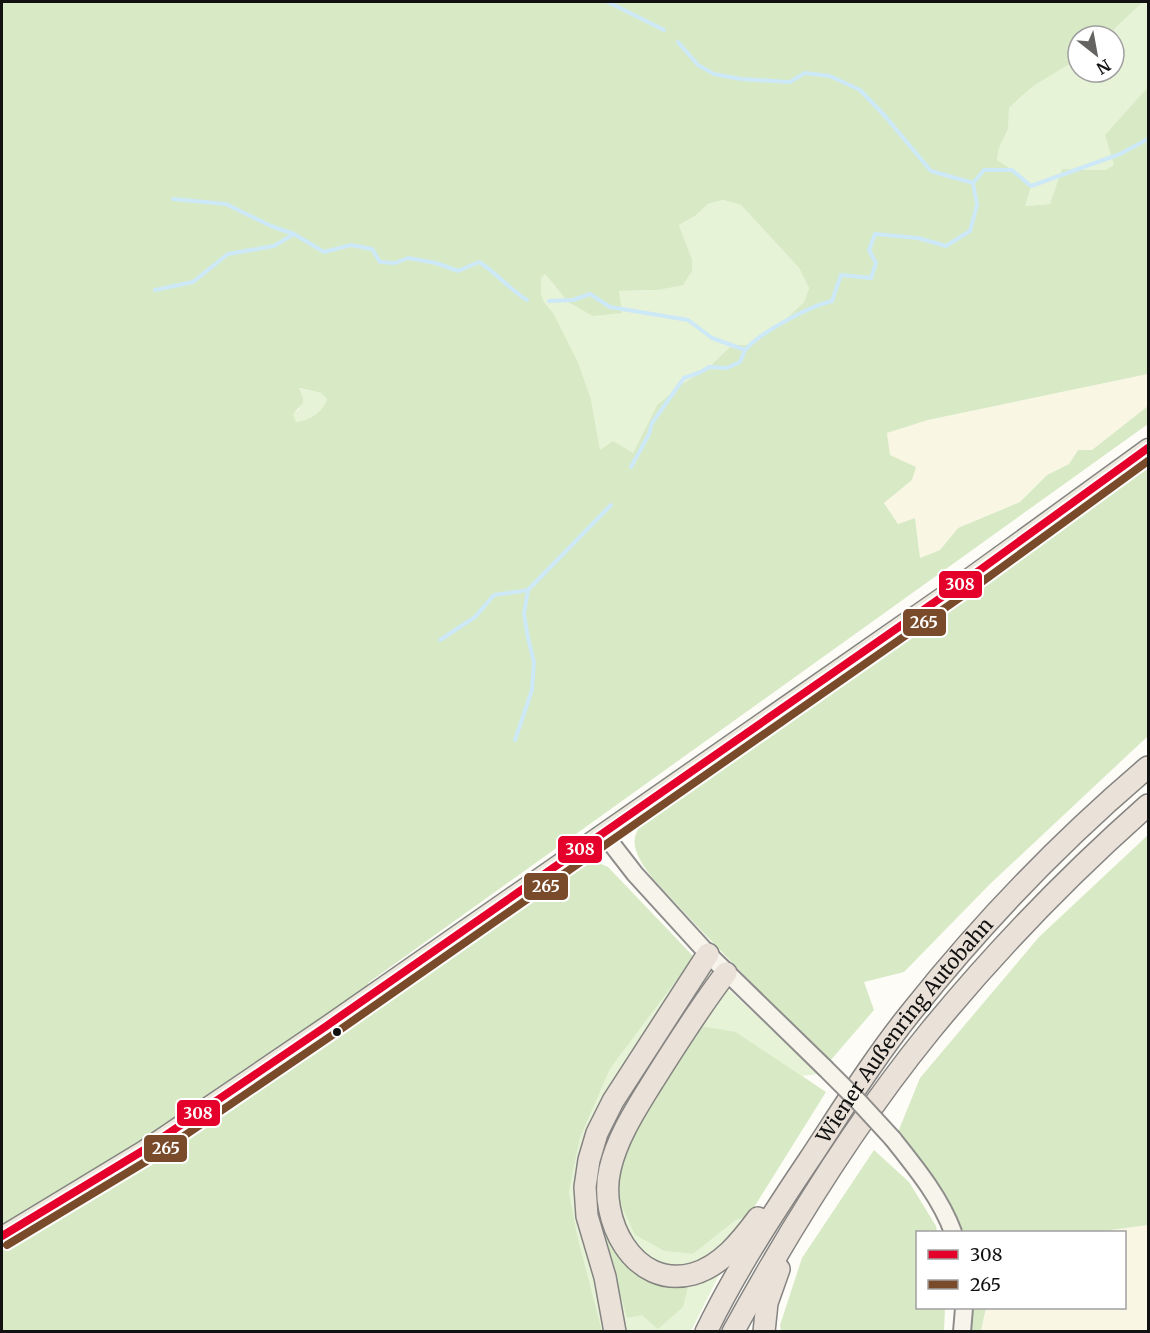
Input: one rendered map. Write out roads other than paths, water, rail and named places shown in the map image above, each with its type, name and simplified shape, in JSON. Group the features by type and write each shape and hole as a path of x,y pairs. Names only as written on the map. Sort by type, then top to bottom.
{"highway":[{"name":"Wiener Außenring Autobahn","path":"706,1332 791,1187 847,1102 911,1012 1039,867 1149,767"},
{"name":"Wiener Außenring Autobahn","path":"733,1332 795,1225 862,1123 930,1031 1057,889 1149,805"},
{"path":"615,1332 605,1277 586,1210 585,1187 589,1160 597,1133 613,1101 708,954"},
{"path":"726,973 683,1032 625,1130 610,1169 607,1189 610,1217 624,1247 633,1258 644,1267 656,1272 668,1276 681,1276 706,1269 728,1253 758,1218 791,1187"},
{"path":"764,1332 767,1303 795,1225"}],"main road":[{"path":"2,1236 153,1144 604,834 962,583 1149,448"},
{"path":"604,834 635,874 726,973 825,1068 893,1139 924,1179 948,1219 952,1231"},
{"path":"962,1332 964,1309"}],"waterway":[{"path":"608,2 664,30"},
{"path":"678,42 698,65 714,74 741,79 790,82 805,73 830,76 860,90 931,171 973,183"},
{"path":"631,467 649,434 652,423 684,378 709,367 727,368 740,362 746,349 763,335 799,314 832,301 841,275 871,278 876,263 869,250 875,234 918,238 946,246 970,231 977,205 973,183 984,170 1012,170 1031,186 1120,154 1148,139"},
{"path":"173,199 226,204 271,226 294,234 324,252 351,245 372,249 380,262 395,263 408,258 436,263 458,271 479,262 527,300"},
{"path":"155,290 193,282 228,254 274,246 294,234"},
{"path":"549,301 573,300 590,294 610,307 688,320 712,338 745,350"},
{"path":"440,640 475,617 494,595 528,590 611,505"},
{"path":"515,740 532,690 534,662 524,614 528,590"}]}
